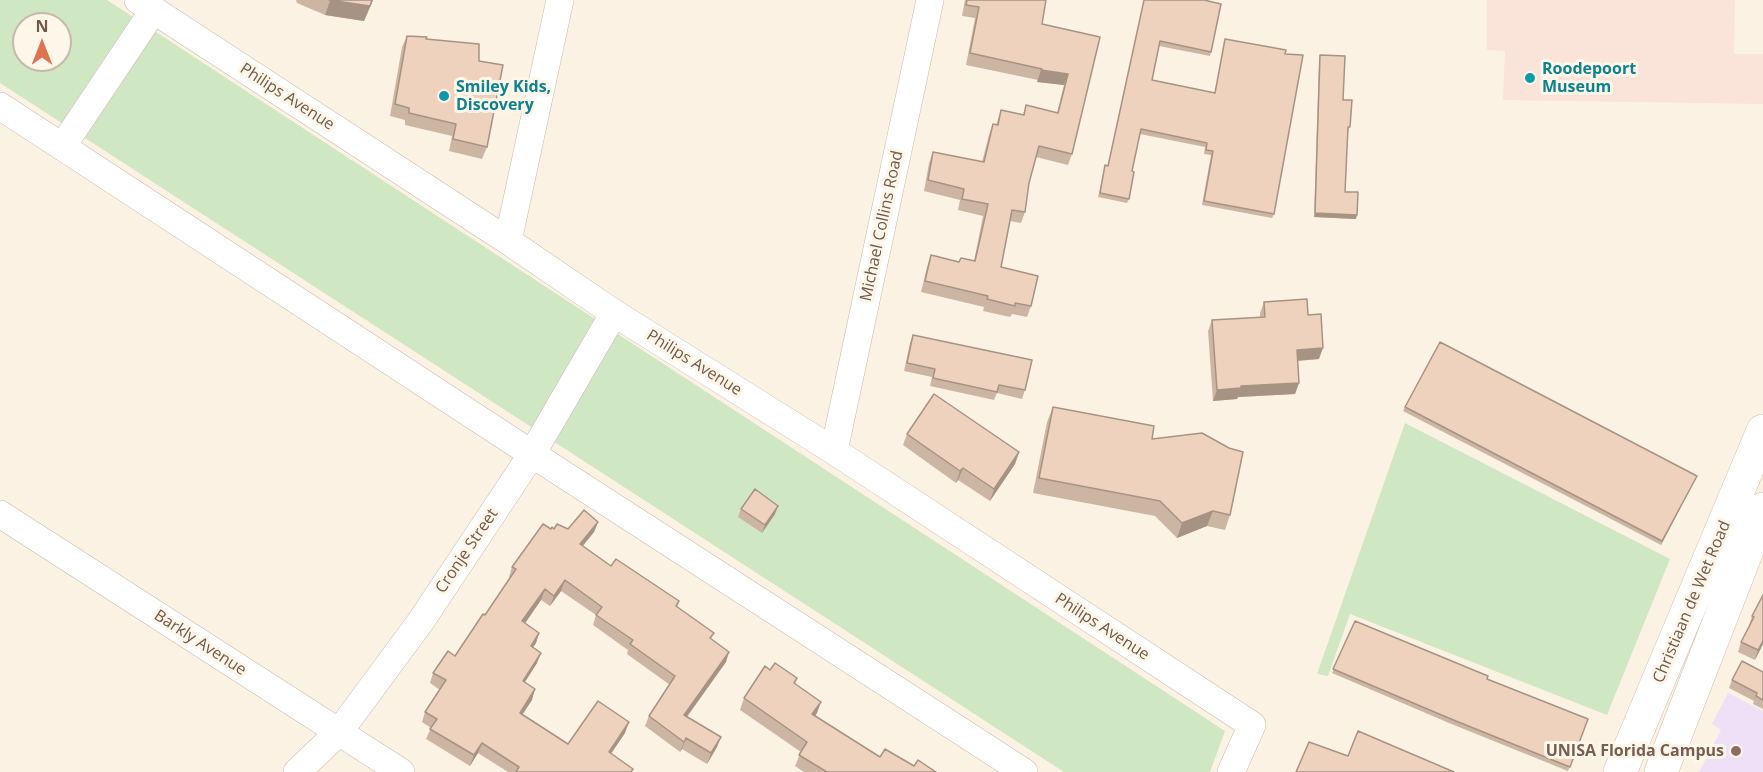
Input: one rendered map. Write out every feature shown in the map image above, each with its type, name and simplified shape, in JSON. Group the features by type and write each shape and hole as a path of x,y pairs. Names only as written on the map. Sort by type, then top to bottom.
{"main road":[{"name":"Christiaan de Wet Road","path":"1620,772 1755,470 1763,431"},
{"name":"Christiaan de Wet Road","path":"1661,772 1763,509"}],"street":[{"path":"508,242 560,0"},
{"name":"Michael Collins Road","path":"834,452 930,0"},
{"path":"62,147 146,5"},
{"name":"Philips Avenue","path":"146,5 614,313 834,452 1252,725 1232,772"},
{"path":"0,106 1024,772"},
{"name":"Cronje Street","path":"302,770 339,732 421,621 532,454 614,313"},
{"name":"Barkly Avenue","path":"0,514 400,772"}],"shaded area":[{"path":"1487,0 1735,0 1734,54 1763,54 1763,104 1503,100 1505,51 1487,50"},
{"name":"UNISA Florida Campus","path":"1728,693 1763,711 1763,772 1699,772 1721,730 1712,724"}],"green space":[{"path":"0,0 107,0 1225,731 1210,772 1064,772 0,83"},
{"path":"1405,423 1670,559 1607,715 1350,614 1328,676 1317,674"}],"building":[{"path":"329,0 372,0 370,6"},
{"path":"967,0 1046,0 1042,24 1100,37 1072,154 1039,146 1029,183 1025,212 1012,210 1001,267 1038,276 1031,306 1015,303 1015,306 987,299 988,296 925,281 931,255 959,262 961,258 975,261 988,204 962,199 964,189 928,180 933,152 984,162 993,124 998,125 1001,110 1024,115 1026,105 1058,113 1068,74 970,53 979,7 966,5"},
{"path":"1144,0 1204,0 1221,4 1211,52 1160,41 1152,80 1215,93 1225,39 1286,50 1285,54 1303,55 1274,214 1204,201 1213,151 1206,150 1207,143 1141,129 1129,199 1100,193"},
{"name":"Smiley Kids, Discovery","path":"407,36 479,44 479,61 503,65 487,147 453,139 456,124 409,113 409,108 395,104"},
{"path":"1320,55 1345,56 1343,100 1352,100 1350,127 1348,127 1345,192 1358,192 1357,215 1315,213"},
{"path":"1307,299 1308,315 1321,314 1323,348 1297,350 1299,383 1241,386 1241,388 1217,390 1212,320 1265,317 1264,302"},
{"path":"913,335 1032,360 1025,390 999,385 997,392 933,378 935,369 907,363"},
{"path":"1440,342 1697,476 1662,541 1405,407"},
{"path":"934,394 1019,452 994,489 963,468 960,471 907,434"},
{"path":"1053,407 1154,426 1152,439 1202,433 1229,448 1243,452 1230,515 1213,511 1182,523 1160,501 1039,478"},
{"path":"755,489 778,506 765,525 741,509"},
{"path":"584,510 598,522 580,544 611,566 616,559 679,601 676,606 714,633 710,638 729,652 684,715 721,737 711,753 686,738 684,742 649,716 675,676 630,644 633,640 596,615 602,607 565,580 554,596 545,589 522,621 539,633 531,646 541,653 523,681 535,689 520,713 568,744 598,701 629,722 609,752 633,769 631,772 516,772 519,767 482,743 474,755 430,729 437,719 425,712 446,680 433,673 448,651 455,656 516,569 512,567 543,524 551,529 552,527 554,529 557,524 568,529"},
{"path":"1763,595 1763,641 1758,650 1741,642"},
{"path":"1355,621 1488,676 1487,679 1588,719 1570,767 1333,669"},
{"path":"1742,661 1763,672 1763,700 1756,696 1757,693 1732,680"},
{"path":"775,663 797,678 794,683 821,702 812,714 880,757 885,749 914,766 918,760 936,772 827,772 799,755 807,742 744,698 765,666 770,670"},
{"path":"1358,731 1454,772 1296,772 1309,742 1348,756"}],"place":[{"name":"Roodepoort Museum","path":"1530,78"},
{"name":"Smiley Kids, Discovery","path":"444,96"},
{"name":"UNISA Florida Campus","path":"1736,751"}]}
